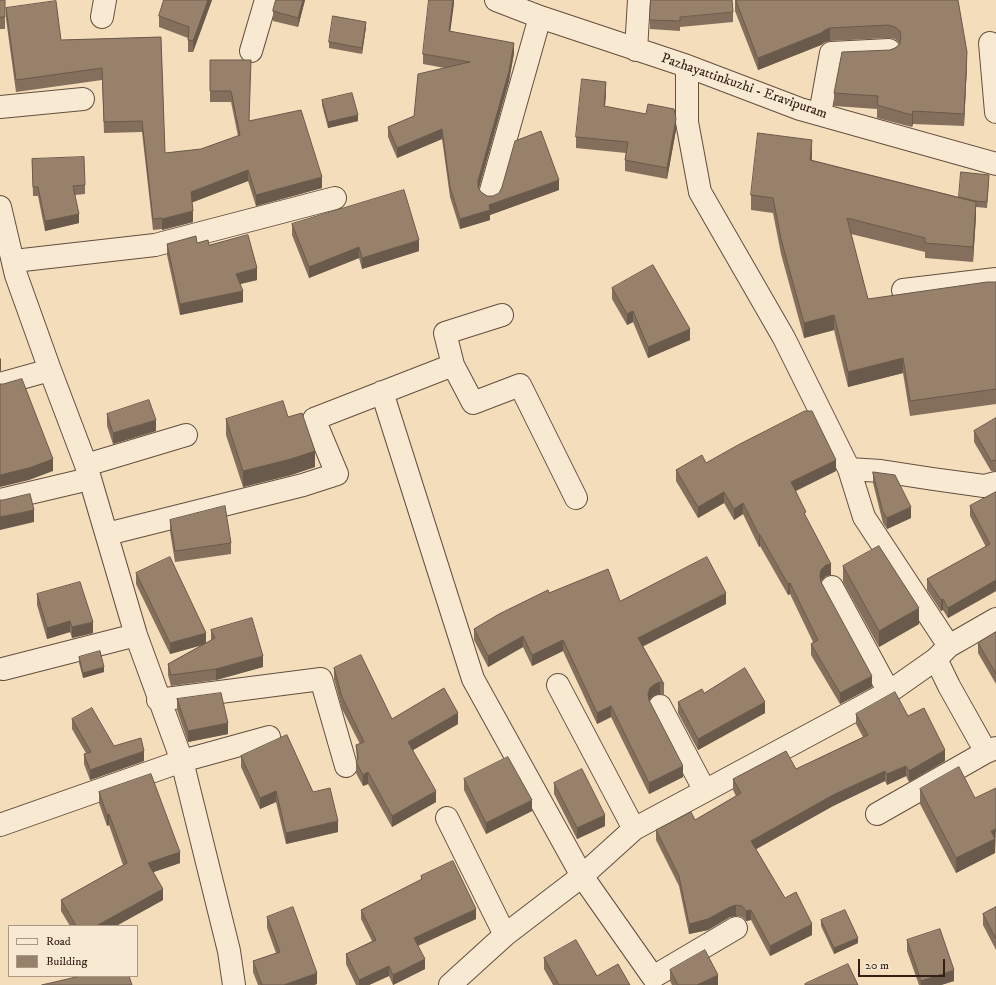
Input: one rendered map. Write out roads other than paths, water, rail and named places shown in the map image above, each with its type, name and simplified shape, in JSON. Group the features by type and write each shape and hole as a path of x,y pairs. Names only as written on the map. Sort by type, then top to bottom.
{"street":[{"path":"252,51 266,0"},
{"name":"Pazhayattinkuzhi - Eravipuram","path":"496,0 540,17 687,66 800,109 996,164"},
{"path":"636,50 639,0"},
{"path":"490,194 540,17"},
{"path":"990,43 996,112"},
{"path":"820,114 831,53 889,50"},
{"path":"687,66 687,122 700,192 784,338 849,469 864,517 942,653 949,686 991,750 877,814"},
{"path":"0,107 83,99"},
{"path":"10,273 155,245 335,198"},
{"path":"0,207 10,273 50,370 88,472 136,635 158,700 182,761 229,951 234,985"},
{"path":"903,290 996,279"},
{"path":"502,315 445,333 453,365 473,403 520,385 576,498"},
{"path":"107,534 303,485 337,474 314,419 453,365"},
{"path":"0,384 50,370"},
{"path":"382,392 473,679 582,876 653,977 736,928"},
{"path":"0,500 88,472 186,435"},
{"path":"849,469 881,471 933,480 984,486 996,483"},
{"path":"832,587 889,692"},
{"path":"450,985 505,935 582,876 634,829 889,692 942,653 996,619"},
{"path":"3,669 136,635"},
{"path":"158,700 322,679 346,766"},
{"path":"558,685 634,829"},
{"path":"660,706 705,791"},
{"path":"0,825 182,761 270,737"},
{"path":"447,818 505,935"}]}
